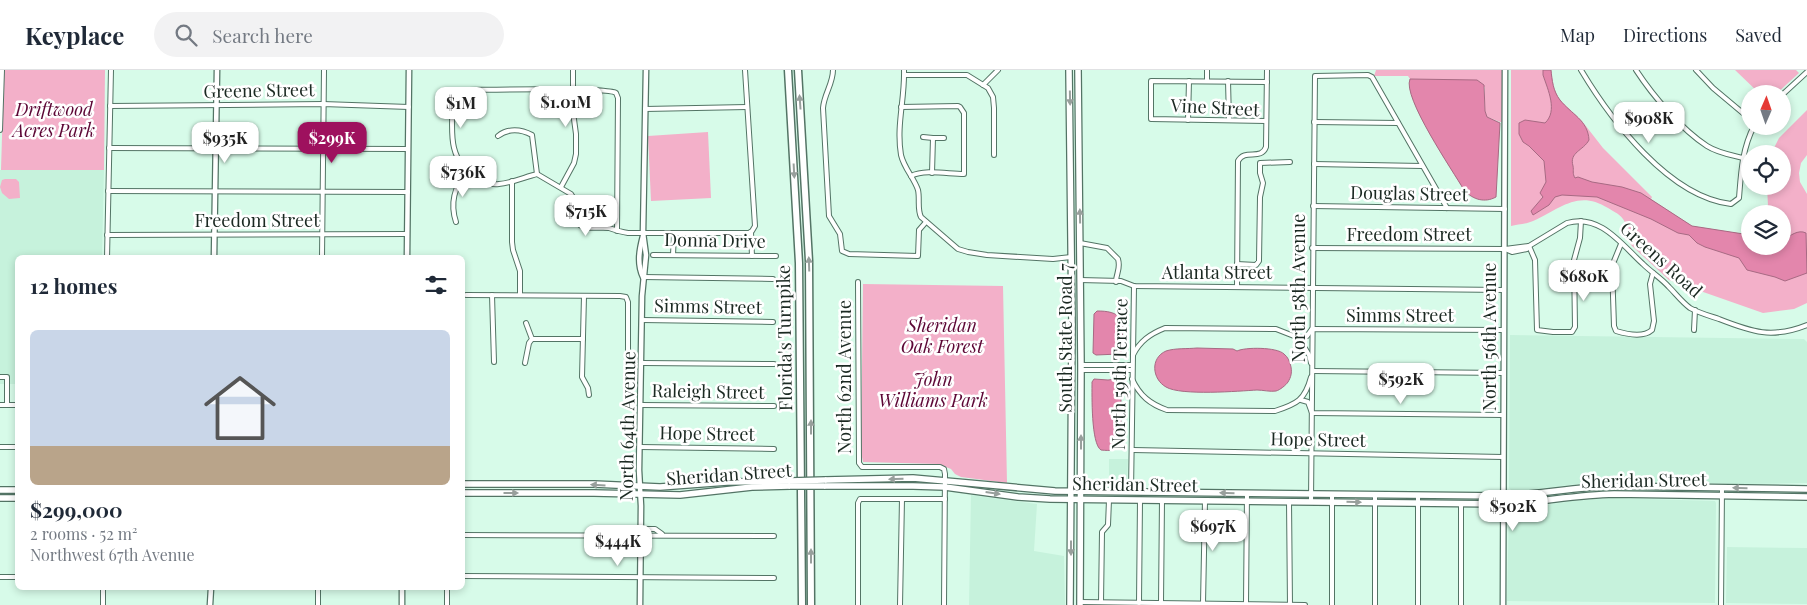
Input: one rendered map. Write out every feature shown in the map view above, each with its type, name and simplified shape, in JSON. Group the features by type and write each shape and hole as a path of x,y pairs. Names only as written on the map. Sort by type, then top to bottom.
{"highway":[{"name":"Florida's Turnpike","path":"788,70 799,263 802,605"},
{"name":"Florida's Turnpike","path":"798,70 809,270 812,605"}],"main road":[{"name":"South State Road 7","path":"1069,70 1072,354 1070,605"},
{"name":"South State Road 7","path":"1078,70 1081,368 1080,602"},
{"path":"1072,354 1074,363 1081,368"},
{"name":"Sheridan Street","path":"824,483 913,478 1020,489 1071,491 1503,496 1533,495 1578,488 1617,486 1804,489"},
{"name":"Sheridan Street","path":"465,484 594,484 640,487 727,482 824,483 945,487 1018,497 1071,499 1503,504 1533,503 1573,497 1614,494 1807,497"},
{"name":"Sheridan Street","path":"465,493 680,495 790,483"},
{"path":"1573,497 1581,492 1608,490 1617,486"},
{"path":"1614,494 1620,489 1640,489 1644,486"},
{"path":"1772,496 1780,493 1793,493 1804,489"},
{"path":"0,490 15,490"},
{"path":"0,498 15,498"},
{"path":"1070,593 1076,595 1080,602"}],"street":[{"path":"0,130 2,70"},
{"path":"107,255 111,70"},
{"path":"214,255 217,70"},
{"path":"322,255 324,70"},
{"path":"407,255 410,70"},
{"path":"561,187 574,163 576,154 573,70"},
{"name":"North 64th Avenue","path":"640,605 642,296 646,255 644,233 646,70"},
{"path":"745,70 755,226 751,232 752,256"},
{"path":"833,70 832,82 824,103 824,116 829,216 840,234 842,251 849,254 918,256 919,230 926,222"},
{"path":"904,70 904,96 901,107 901,153 903,162 918,192 919,214 926,222 958,249 968,252 987,255 1071,258"},
{"path":"983,84 998,70"},
{"path":"1207,70 1207,81"},
{"path":"1266,121 1267,70"},
{"path":"1373,70 1371,77 1447,208"},
{"name":"North 56th Avenue","path":"1503,605 1505,70"},
{"path":"1581,70 1599,100 1618,124 1662,168 1692,191 1723,203 1735,203 1739,198 1741,178"},
{"path":"1636,70 1687,130 1707,146 1723,154 1741,158"},
{"path":"1696,70 1713,88 1741,111"},
{"path":"1791,87 1807,72"},
{"path":"905,75 967,75 983,84 993,97 994,155"},
{"name":"North 58th Avenue","path":"1311,501 1315,76 1371,77"},
{"name":"Vine Street","path":"1189,81 1151,81 1151,119 1266,121 1267,137 1265,151 1261,154 1245,154 1240,156 1238,161 1237,264"},
{"path":"1188,120 1189,81 1267,82"},
{"path":"1228,81 1228,120"},
{"path":"616,231 618,98 616,93 609,90 462,90 456,93 453,98 451,139 454,151 467,173 482,181 490,184 499,184 537,174 572,194 575,218 583,227 608,228 616,231 644,233 742,234 751,232"},
{"name":"Greene Street","path":"110,106 324,104 409,107"},
{"path":"901,107 950,105 960,107 964,113 964,174 932,173 911,176"},
{"path":"645,109 747,106"},
{"path":"1314,122 1398,123"},
{"path":"498,136 510,130 525,131 532,134 537,174"},
{"path":"923,137 944,138"},
{"path":"932,173 933,138"},
{"path":"109,148 408,149"},
{"path":"1237,287 1237,264 1256,265 1259,261 1260,197 1263,184 1260,163 1290,162"},
{"path":"1314,164 1422,166"},
{"path":"456,222 454,214 456,187 467,173"},
{"path":"512,181 512,242 520,271 520,295"},
{"path":"108,190 408,192"},
{"name":"Douglas Street","path":"1313,206 1505,209"},
{"path":"1505,249 1520,249 1530,246 1567,223 1581,221 1580,238 1574,260 1575,327 1572,332 1537,330 1535,260 1530,246"},
{"name":"Greens Road","path":"1581,221 1598,225 1612,233 1621,244 1681,300 1695,310 1744,329 1762,333 1792,330 1807,325"},
{"path":"672,255 674,233"},
{"name":"Freedom Street","path":"107,234 407,234"},
{"name":"North 59th Terrace","path":"1080,243 1107,248 1118,259 1120,271 1116,276 1116,282"},
{"path":"1621,244 1612,266 1614,326 1616,331 1627,334 1647,334 1652,330 1654,321 1650,284 1652,273"},
{"name":"Freedom Street","path":"1312,248 1505,249"},
{"name":"Donna Drive","path":"653,254 776,256"},
{"path":"643,277 773,279"},
{"name":"Atlanta Street","path":"1080,280 1121,281 1134,286 1504,290"},
{"name":"North 62nd Avenue","path":"858,282 859,463 862,466 940,467 944,469 945,480"},
{"name":"North 59th Terrace","path":"1131,492 1134,286"},
{"path":"466,295 626,297 628,302 628,392"},
{"path":"492,295 494,362"},
{"path":"584,296 582,377 588,388 589,395"},
{"path":"636,296 642,296"},
{"path":"1694,330 1695,310"},
{"name":"Simms Street","path":"642,320 773,322"},
{"path":"526,323 532,339"},
{"path":"1132,355 1145,339 1165,328 1276,329 1299,338 1306,336 1312,329"},
{"name":"Simms Street","path":"1312,329 1504,330"},
{"path":"1132,379 1143,397 1155,406 1167,410 1275,411 1292,406 1301,400 1308,389 1313,371 1309,355 1299,338"},
{"path":"532,339 583,339"},
{"path":"525,363 529,343 532,339"},
{"path":"642,363 774,364"},
{"path":"1081,368 1132,368"},
{"path":"1313,371 1504,373"},
{"path":"0,376 7,377 6,405"},
{"path":"1301,400 1308,402 1312,413 1504,415"},
{"path":"0,405 15,405"},
{"name":"Raleigh Street","path":"641,405 774,406"},
{"path":"0,447 15,447"},
{"name":"Hope Street","path":"640,447 774,449"},
{"name":"Hope Street","path":"1133,450 1503,457"},
{"path":"944,605 945,480"},
{"path":"1720,605 1722,488"},
{"path":"1246,604 1247,493"},
{"path":"1332,494 1332,605"},
{"path":"1375,494 1375,605"},
{"path":"1418,495 1418,605"},
{"path":"858,605 858,503 860,499 945,499"},
{"path":"900,605 902,499"},
{"path":"1101,602 1102,532 1108,524 1109,500"},
{"path":"1139,603 1140,500"},
{"path":"1161,603 1162,500"},
{"path":"1203,604 1205,501"},
{"path":"1289,501 1290,605"},
{"path":"1461,503 1461,605"},
{"path":"465,535 640,532 774,536"},
{"path":"465,576 774,578"},
{"path":"0,577 15,577"},
{"path":"103,590 103,605"},
{"path":"210,605 211,590"},
{"path":"318,590 318,605"},
{"path":"402,590 402,605"},
{"path":"447,590 447,605"},
{"path":"1080,602 1305,605"}],"shaded area":[{"path":"1543,70 1551,70 1553,85 1558,97 1582,122 1588,133 1589,140 1572,161 1575,178 1578,177 1592,182 1622,187 1641,193 1692,226 1741,234 1741,255 1791,255 1791,235 1797,232 1806,233 1807,273 1785,281 1747,270 1739,258 1705,247 1697,243 1689,235 1678,233 1651,219 1597,197 1562,195 1555,197 1549,205 1533,215 1531,211 1543,197 1540,193 1546,182 1544,161 1523,142 1519,134 1519,123 1525,120 1545,123 1549,118 1551,100"},
{"path":"1410,79 1477,80 1484,85 1487,117 1500,123 1496,197 1488,200 1479,200 1464,190 1421,117 1410,88"},
{"path":"0,170 104,170 102,255 15,255 15,384 0,384"},
{"path":"1097,311 1111,312 1123,320 1122,351 1119,354 1096,355 1093,353 1094,314"},
{"path":"1510,335 1804,339 1807,342 1807,483 1746,484 1623,481 1577,484 1513,492 1509,488"},
{"path":"1254,348 1275,350 1288,358 1291,367 1291,377 1284,386 1274,391 1184,391 1174,390 1161,383 1156,374 1155,363 1161,354 1173,349 1233,349 1237,351"},
{"path":"1094,379 1116,379 1121,383 1121,441 1114,450 1101,450 1095,439 1092,408 1092,382"},
{"path":"1109,459 1128,459 1127,484 1109,484"},
{"path":"971,495 1037,504 1034,551 1064,556 1065,605 969,605"},
{"path":"1611,498 1715,501 1715,603 1507,601 1509,510"},
{"path":"1727,547 1807,548 1807,604 1726,603"}],"green space":[{"name":"Driftwood Acres Park","path":"4,70 105,70 104,170 1,170"},
{"path":"1376,70 1504,70 1503,123 1487,117 1485,111 1485,87 1410,79 1408,76 1374,76"},
{"path":"1511,70 1551,70 1554,88 1559,99 1582,121 1603,148 1652,197 1651,199 1692,226 1741,234 1741,255 1791,255 1791,205 1768,205 1767,195 1791,195 1791,145 1776,145 1782,135 1791,135 1791,126 1807,110 1807,155 1801,163 1799,173 1800,182 1807,194 1807,303 1794,309 1763,313 1669,280 1632,246 1624,236 1628,229 1621,216 1612,210 1587,200 1569,203 1531,222 1511,226"},
{"path":"1735,70 1796,70 1799,73 1786,85 1751,85"},
{"path":"708,132 711,198 651,201 648,136"},
{"path":"16,179 19,182 20,198 9,199 2,193 0,187 2,180"},
{"name":"John Williams Park","path":"863,284 1003,286 1007,483 961,477 951,469 938,464 863,462 861,452"}],"park label":[{"name":"Sheridan Oak Forest","path":"942,336"}]}
